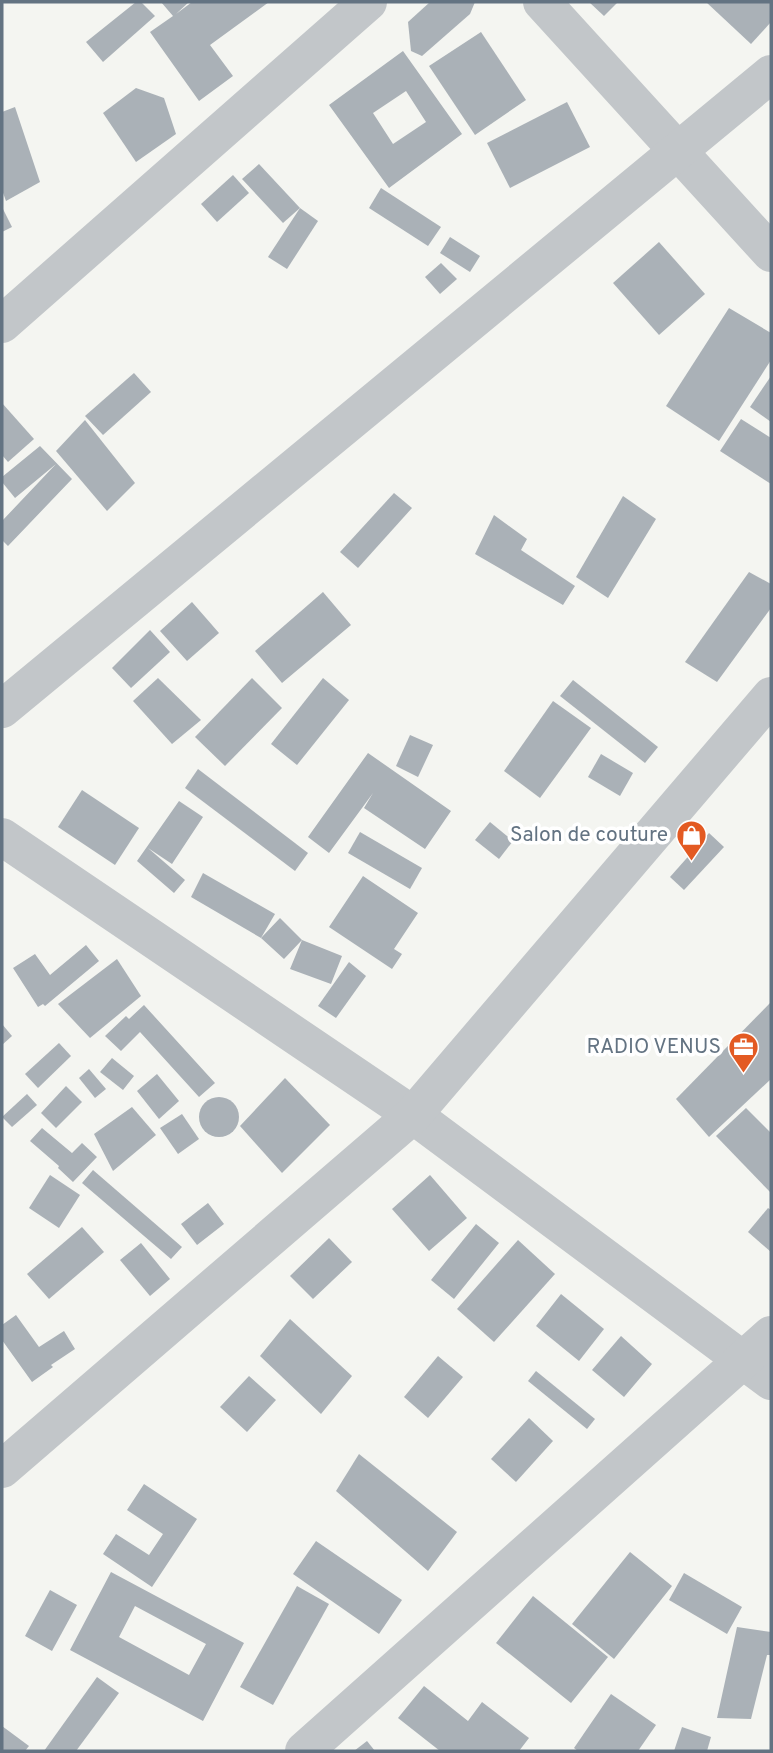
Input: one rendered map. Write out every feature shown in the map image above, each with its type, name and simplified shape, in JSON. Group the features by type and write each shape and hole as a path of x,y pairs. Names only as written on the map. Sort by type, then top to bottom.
{"street":[{"path":"2,324 368,2"},
{"path":"542,2 771,253"},
{"path":"2,709 771,74"},
{"path":"2,1469 413,1115 771,696"},
{"path":"2,837 413,1115 757,1371"},
{"path":"304,1751 757,1371 771,1335"}],"building":[{"path":"136,2 141,2 155,16 103,62 86,42"},
{"path":"161,2 189,2 176,14 192,2 269,2 210,45 233,76 199,101 150,32 173,16"},
{"path":"430,2 475,2 470,14 422,56 411,51 408,22"},
{"path":"589,2 618,2 604,16"},
{"path":"706,2 771,2 771,22 751,44"},
{"path":"481,32 526,100 475,135 429,66"},
{"path":"403,51 462,134 389,188 329,105","holes":["406,91 426,122 393,144 373,113"]},
{"path":"136,88 164,98 176,134 136,162 103,113"},
{"path":"567,102 590,147 510,188 487,143"},
{"path":"15,107 40,182 6,201 2,190 2,112"},
{"path":"259,164 300,208 283,223 242,179"},
{"path":"233,175 249,193 217,222 201,204"},
{"path":"381,188 441,227 428,246 369,208"},
{"path":"2,207 12,227 2,232"},
{"path":"300,208 318,221 287,269 268,257"},
{"path":"450,237 480,256 470,272 440,253"},
{"path":"659,242 705,294 659,335 613,283"},
{"path":"441,263 457,279 440,294 425,277"},
{"path":"729,308 771,333 771,360 719,441 666,406"},
{"path":"134,373 151,392 103,435 85,416"},
{"path":"771,376 771,422 750,407"},
{"path":"2,403 34,439 8,462 2,455"},
{"path":"741,419 771,438 771,484 720,451"},
{"path":"85,420 135,483 107,511 56,451"},
{"path":"40,446 72,479 8,546 2,540 2,521 56,464 15,498 2,482 2,477"},
{"path":"394,493 412,508 358,568 340,552"},
{"path":"623,496 656,519 608,598 576,577"},
{"path":"494,515 527,539 521,550 575,586 563,605 475,554"},
{"path":"749,572 771,584 771,608 717,682 685,662"},
{"path":"323,592 351,625 282,683 255,651"},
{"path":"192,602 219,633 187,661 160,631"},
{"path":"150,630 170,652 131,688 112,668"},
{"path":"158,678 201,720 172,744 133,701"},
{"path":"252,678 282,708 225,766 195,737"},
{"path":"323,678 349,700 297,765 271,744"},
{"path":"573,680 658,747 645,763 560,696"},
{"path":"553,701 591,728 540,798 504,771"},
{"path":"410,735 433,745 418,777 396,766"},
{"path":"368,753 451,811 425,849 364,808 373,793 329,853 308,837"},
{"path":"601,754 633,773 620,796 588,777"},
{"path":"198,769 308,853 295,871 185,788"},
{"path":"82,790 139,828 115,865 58,827"},
{"path":"179,801 203,817 172,864 148,848 185,880 174,893 137,861"},
{"path":"490,822 513,841 499,859 475,840"},
{"path":"360,832 422,868 410,889 348,853"},
{"path":"709,833 724,847 684,890 670,877"},
{"path":"203,873 275,914 261,938 191,897"},
{"path":"363,876 418,913 394,949 402,954 392,969 329,927"},
{"path":"280,918 302,940 284,959 261,938"},
{"path":"302,940 342,956 331,984 290,969"},
{"path":"86,945 99,961 45,1006 43,1004 38,1007 13,968 35,954 50,975"},
{"path":"117,959 141,996 90,1038 58,1004"},
{"path":"349,962 366,976 336,1018 318,1006"},
{"path":"771,1002 771,1079 709,1137 676,1099"},
{"path":"144,1005 215,1083 199,1097 140,1032 121,1051 105,1036 126,1016 129,1019"},
{"path":"2,1024 12,1036 2,1045"},
{"path":"59,1043 71,1056 38,1088 25,1074"},
{"path":"112,1058 134,1076 123,1090 100,1072"},
{"path":"89,1069 106,1089 95,1098 79,1078"},
{"path":"157,1074 179,1101 159,1119 137,1091"},
{"path":"285,1078 330,1125 282,1173 240,1126"},
{"path":"66,1086 82,1102 56,1128 41,1113"},
{"path":"27,1094 37,1105 12,1127 2,1117"},
{"path":"219,1097 227,1098 233,1103 238,1109 238,1125 233,1131 227,1136 219,1137 211,1136 205,1131 200,1125 199,1117 200,1109 205,1103 211,1098"},
{"path":"132,1107 156,1135 113,1171 94,1134"},
{"path":"746,1108 771,1133 771,1193 716,1136"},
{"path":"182,1114 199,1139 178,1154 160,1128"},
{"path":"42,1128 72,1153 82,1143 97,1157 73,1182 30,1141"},
{"path":"93,1170 182,1247 171,1259 82,1183"},
{"path":"50,1175 80,1195 59,1228 29,1208"},
{"path":"430,1175 467,1218 429,1251 392,1209"},
{"path":"208,1203 224,1224 197,1245 181,1224"},
{"path":"768,1208 771,1210 771,1252 748,1232"},
{"path":"476,1224 499,1243 454,1299 431,1280"},
{"path":"82,1227 104,1252 49,1299 27,1274"},
{"path":"329,1238 352,1262 313,1299 290,1276"},
{"path":"518,1240 555,1274 494,1342 457,1309"},
{"path":"141,1243 170,1279 150,1296 120,1260"},
{"path":"561,1294 604,1329 579,1361 536,1326"},
{"path":"16,1315 39,1347 64,1331 75,1349 32,1382 2,1340 2,1325"},
{"path":"290,1319 352,1376 321,1414 260,1356"},
{"path":"621,1336 652,1364 624,1397 592,1370"},
{"path":"438,1356 463,1377 428,1418 404,1397"},
{"path":"536,1371 595,1419 587,1429 528,1381"},
{"path":"249,1376 276,1400 247,1432 220,1407"},
{"path":"529,1418 553,1441 516,1482 491,1459"},
{"path":"359,1454 457,1532 428,1571 336,1491"},
{"path":"144,1484 197,1519 152,1587 103,1554 116,1534 149,1555 163,1534 127,1510"},
{"path":"316,1541 402,1600 379,1634 293,1574"},
{"path":"630,1552 672,1586 614,1659 572,1624"},
{"path":"111,1572 244,1643 203,1721 70,1650","holes":["135,1606 206,1644 189,1675 119,1637"]},
{"path":"684,1573 742,1607 727,1634 669,1600"},
{"path":"297,1586 329,1604 273,1705 240,1687"},
{"path":"50,1590 77,1605 52,1651 25,1636"},
{"path":"533,1596 608,1657 571,1703 496,1643"},
{"path":"737,1627 771,1632 771,1655 767,1655 751,1719 717,1718"},
{"path":"97,1677 119,1693 76,1751 44,1751"},
{"path":"424,1686 468,1721 482,1702 529,1738 519,1751 440,1751 398,1718"},
{"path":"611,1694 656,1725 638,1751 578,1751 574,1748"},
{"path":"2,1726 29,1746 25,1751 2,1751"},
{"path":"682,1727 711,1737 707,1751 674,1751"},
{"path":"367,1741 375,1751 354,1751"}],"place":[{"name":"Salon de couture","path":"691,862"},
{"name":"RADIO VENUS","path":"744,1074"}]}
